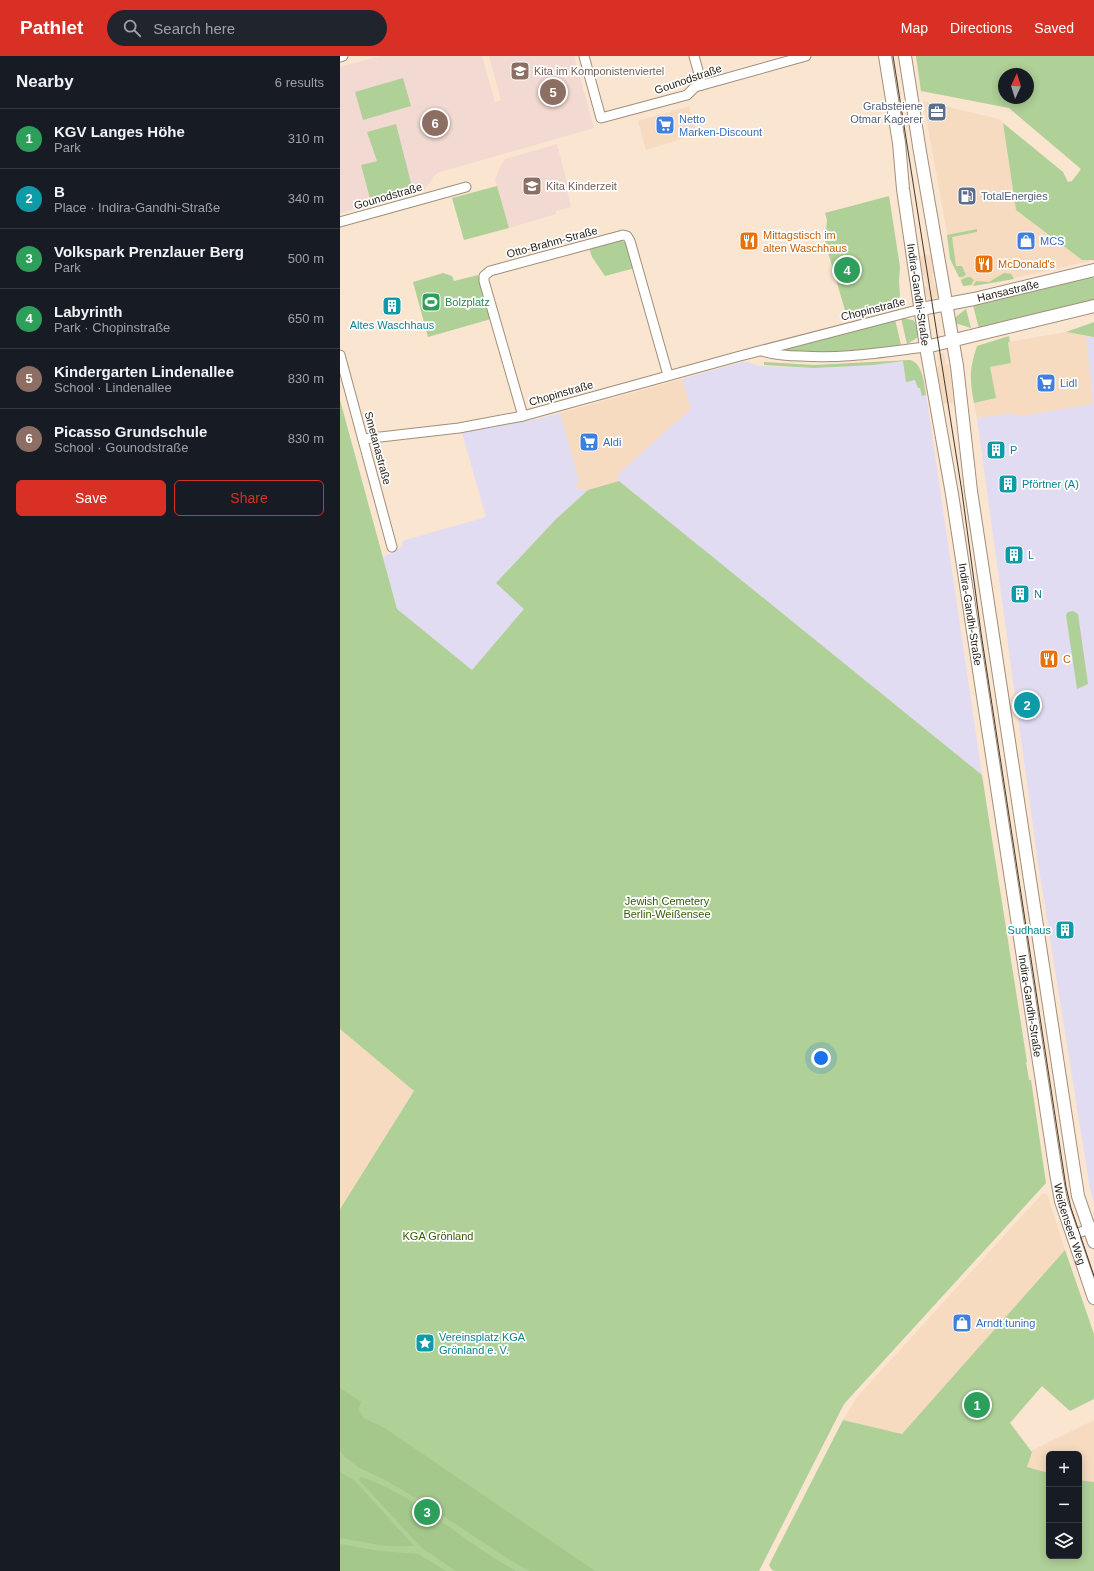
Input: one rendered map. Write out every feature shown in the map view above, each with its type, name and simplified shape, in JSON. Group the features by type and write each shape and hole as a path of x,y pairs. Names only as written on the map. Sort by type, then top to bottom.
{"main road":[{"name":"Indira-Gandhi-Straße","path":"885,56 899,143 903,189 926,346 952,494 1056,1173"},
{"name":"Indira-Gandhi-Straße","path":"905,56 953,341 972,491 1072,1157"},
{"name":"Hansastraße","path":"921,309 1094,270"},
{"path":"926,346 953,341 1094,306"},
{"path":"952,494 972,491"},
{"name":"Weißenseer Weg","path":"1072,1157 1078,1196 1092,1228 1094,1242"},
{"name":"Weißenseer Weg","path":"1056,1173 1061,1201 1094,1298"}],"street":[{"name":"Gounodstraße","path":"584,56 601,118 687,95 695,87 790,58 806,56"},
{"path":"694,56 702,85"},
{"name":"Gounodstraße","path":"340,222 466,186"},
{"name":"Otto-Brahm-Straße","path":"523,416 484,281 484,276 490,271 623,235 627,236 630,241 668,376"},
{"name":"Chopinstraße","path":"363,439 459,428 523,416 811,337 921,309"},
{"name":"Chopinstraße","path":"762,351 774,355 828,358 847,357 926,346"},
{"name":"Smetanastraße","path":"340,355 392,547"},
{"path":"1073,1235 1092,1228"}],"shaded area":[{"path":"380,56 482,56 495,102 501,100 489,56 574,56 594,128 437,173 425,189 340,213 340,67"},
{"path":"923,101 999,119 1003,123 1016,210 1082,260 1094,260 988,284 963,286 953,265"},
{"name":"Netto Marken-Discount","path":"689,106 697,134 646,150 638,121"},
{"name":"Kita Kinderzeit","path":"557,144 567,183 566,187 571,207 556,211 556,214 509,228 495,180 501,165 505,159"},
{"path":"932,255 936,273 932,274 934,285 938,285 939,296 929,300 924,287 927,286 925,276 923,276 920,256"},
{"path":"1066,332 1086,336 1093,404 1014,417 1013,413 977,418 974,403 987,401 982,368 1011,363 1008,342"},
{"path":"1086,336 1094,337 1094,1202 1090,1189 1038,863 977,418 1013,413 1014,417 1093,404"},
{"path":"944,353 946,365 949,364 954,403 944,404 936,367 939,366 937,354"},
{"path":"910,360 916,363 924,381 982,775 619,481 618,474 691,409 682,379 745,361 759,366 814,368 873,365"},
{"path":"682,379 691,409 618,474 619,481 588,490 573,488 579,481 560,413"},
{"path":"560,413 579,481 573,488 588,490 556,519 496,583 525,609 472,670 397,609 383,557 403,546 402,541 486,517 462,433 537,419"},
{"path":"340,1029 414,1091 340,1208"},
{"name":"Arndt tuning","path":"1042,1194 1047,1194 1065,1250 902,1434 843,1420 857,1397"},
{"path":"1094,1420 1094,1482 1082,1480 1082,1451 1046,1451 1046,1472 1027,1467 1031,1451"}],"green space":[{"path":"916,56 1094,56 1094,260 1082,260 1016,210 1003,123 1063,172 1068,182 1072,181 1081,169 1009,108 921,91"},
{"path":"403,78 411,106 363,120 355,92"},
{"path":"396,124 413,191 371,202 361,165 377,161 367,132"},
{"path":"497,186 509,228 464,240 452,198"},
{"path":"889,196 900,267 900,296 896,301 884,308 847,317 825,242 827,220 825,213"},
{"path":"977,229 977,232 952,237 956,266 962,266 966,275 959,277 950,259 947,235"},
{"path":"620,240 626,243 635,268 605,276 592,257 589,248"},
{"path":"443,273 452,276 454,281 478,275 491,319 428,337 413,282"},
{"path":"1004,273 1011,274 1014,279 973,286 976,281 989,282"},
{"path":"1094,276 1094,302 979,329 973,305"},
{"path":"967,277 974,280 971,285 963,286 961,280"},
{"path":"966,309 971,328 955,323 954,320"},
{"path":"901,318 913,320 918,329 917,338 907,344"},
{"path":"895,319 901,345 835,353 786,351 787,348"},
{"path":"1094,322 1094,337 1066,332"},
{"path":"1009,336 1010,342 1008,342 1011,363 990,367 996,398 974,403 971,374 977,346"},
{"path":"910,360 918,365 920,369 926,395 922,396 920,388 918,388 915,380 906,382 903,361 873,365 814,368 764,365 764,362 814,365"},
{"name":"Jewish Cemetery Berlin-Weißensee","path":"340,400 397,609 472,670 524,609 496,583 556,519 588,490 619,481 982,775 1046,1183 844,1404 759,1571 340,1571 340,1209 414,1091 340,1029"},
{"path":"1073,611 1078,614 1088,684 1077,689 1066,615 1068,612"},
{"path":"1065,1250 1094,1334 1094,1399 1070,1411 1042,1386 1010,1423 1032,1452 1027,1467 1046,1472 1046,1559 1082,1559 1082,1480 1094,1482 1094,1571 772,1570 769,1565 843,1420 902,1434"},
{"path":"340,1388 361,1402 358,1410 363,1418 383,1427 595,1571 530,1571 510,1560 416,1498 387,1481 358,1467 340,1451"},
{"path":"340,1472 355,1481 414,1546 386,1546 340,1538"},
{"path":"361,1477 382,1485 422,1508 497,1560 516,1571 456,1571 422,1548 359,1480"},
{"path":"340,1544 380,1551 418,1554 446,1571 340,1571"}],"tram line":[{"path":"893,56 962,492 981,633 1066,1187 1071,1208 1094,1276"}],"place":[{"name":"Kita im Komponistenviertel","path":"520,71"},
{"name":"Kindergarten Lindenallee","path":"553,92"},
{"name":"Grabsteiene Otmar Kagerer","path":"937,112"},
{"name":"Picasso Grundschule","path":"435,123"},
{"name":"Netto Marken-Discount","path":"665,125"},
{"name":"Kita Kinderzeit","path":"532,186"},
{"name":"TotalEnergies","path":"967,196"},
{"name":"Mittagstisch im alten Waschhaus","path":"749,241"},
{"name":"MCS","path":"1026,241"},
{"name":"McDonald's","path":"984,264"},
{"name":"Labyrinth","path":"847,270"},
{"name":"Bolzplatz","path":"431,302"},
{"name":"Altes Waschhaus","path":"392,306"},
{"name":"Lidl","path":"1046,383"},
{"name":"Aldi","path":"589,442"},
{"name":"P","path":"996,450"},
{"name":"Pförtner (A)","path":"1008,484"},
{"name":"L","path":"1014,555"},
{"name":"N","path":"1020,594"},
{"name":"C","path":"1049,659"},
{"name":"B","path":"1027,705"},
{"name":"Sudhaus","path":"1065,930"},
{"name":"Arndt tuning","path":"962,1323"},
{"name":"Vereinsplatz KGA Grönland e. V.","path":"425,1343"},
{"name":"KGV Langes Höhe","path":"977,1405"},
{"name":"Volkspark Prenzlauer Berg","path":"427,1512"}],"park label":[{"name":"KGA Grönland","path":"438,1236"}]}
